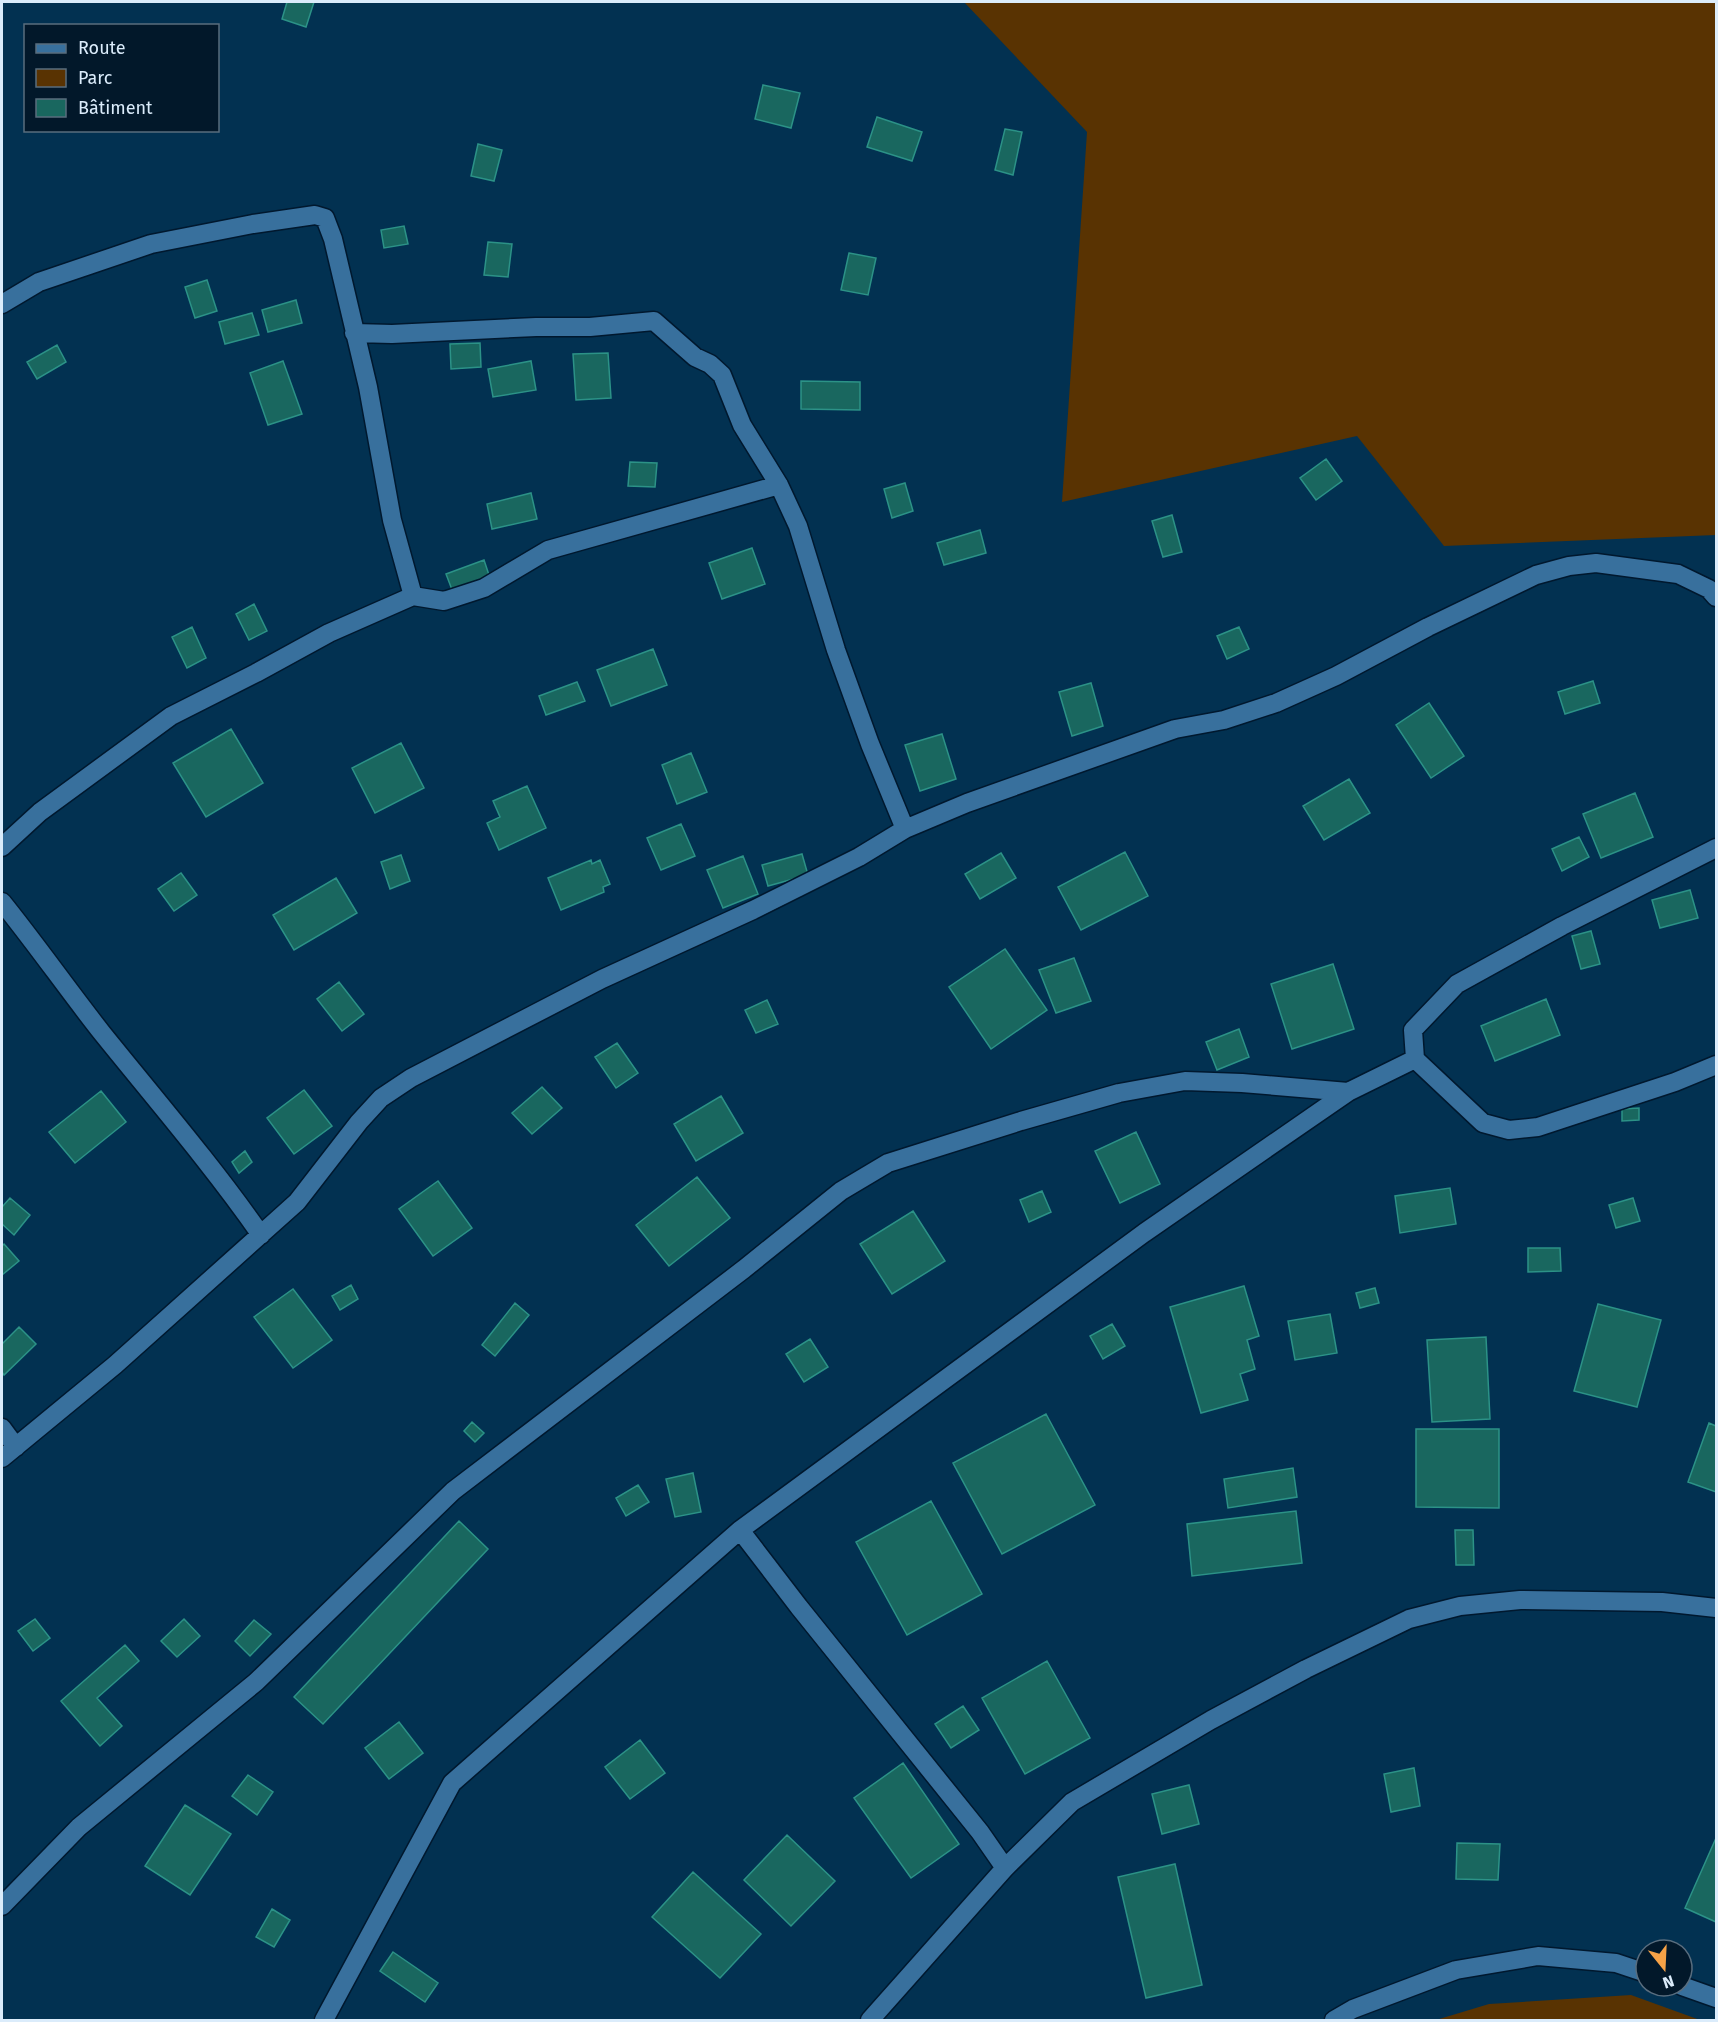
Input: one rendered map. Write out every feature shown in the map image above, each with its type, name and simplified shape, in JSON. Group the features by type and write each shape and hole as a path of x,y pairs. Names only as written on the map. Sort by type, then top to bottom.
{"street":[{"path":"2,304 39,282 151,244 253,224 315,215 325,218 329,226 368,387 392,520 412,596"},
{"path":"354,333 392,334 536,327 590,327 654,321 695,357 710,364 722,375 742,425 779,485 798,526 836,650 870,744 905,829"},
{"path":"2,847 40,812 171,716 329,633 412,596 444,601 484,588 548,549 656,521 779,485"},
{"path":"2,1428 9,1452 115,1365 297,1203 359,1122 381,1098 411,1078 602,979 753,910 859,857 905,829 967,803 1175,729 1224,720 1276,703 1336,676 1428,627 1547,572 1596,562 1678,574 1709,590 1716,597"},
{"path":"1716,848 1562,926 1457,984 1413,1030 1415,1059 1483,1123 1509,1130 1538,1127 1675,1082 1716,1065"},
{"path":"2,902 261,1235"},
{"path":"324,2020 452,1783 740,1530 1144,1233 1348,1092 1415,1059"},
{"path":"2,1905 79,1827 256,1682 453,1491 744,1269 841,1191 888,1162 1119,1093 1185,1081 1242,1083 1348,1092"},
{"path":"740,1530 980,1832 1005,1868"},
{"path":"870,2020 1005,1868 1072,1802 1220,1715 1306,1669 1409,1619 1460,1606 1520,1600 1662,1602 1716,1608"},
{"path":"1334,2020 1353,2009 1456,1970 1538,1956 1616,1963 1634,1969"},
{"path":"1694,1990 1716,1998"}],"green space":[{"path":"964,2 1716,2 1716,535 1444,546 1357,436 1062,502 1087,132"},
{"path":"1631,1995 1700,2020 1436,2020 1489,2004"}],"building":[{"path":"287,2 314,2 306,27 282,19"},
{"path":"763,85 800,93 791,128 755,119"},
{"path":"877,117 922,132 912,161 867,147"},
{"path":"1005,129 1022,132 1013,175 995,170"},
{"path":"478,144 502,150 494,181 471,176"},
{"path":"404,226 408,244 384,248 381,230"},
{"path":"488,242 512,244 508,277 484,275"},
{"path":"849,253 876,258 868,295 841,290"},
{"path":"207,280 217,311 195,318 185,287"},
{"path":"296,300 302,323 268,332 262,310"},
{"path":"252,313 259,335 225,344 219,322"},
{"path":"480,343 481,367 451,369 450,344"},
{"path":"57,345 66,362 37,379 27,362"},
{"path":"608,353 611,398 576,400 573,354"},
{"path":"283,361 302,414 268,425 250,373"},
{"path":"531,361 536,390 493,397 488,369"},
{"path":"801,381 860,382 860,410 801,409"},
{"path":"1326,459 1342,481 1316,500 1300,478"},
{"path":"630,462 657,463 655,487 628,486"},
{"path":"905,483 913,511 892,518 884,489"},
{"path":"531,493 537,519 492,529 487,504"},
{"path":"1172,515 1182,552 1163,557 1152,521"},
{"path":"980,530 986,553 944,565 937,543"},
{"path":"752,548 765,584 722,599 709,563"},
{"path":"484,560 491,581 454,595 446,574"},
{"path":"254,604 267,631 249,640 236,614"},
{"path":"192,627 206,658 187,668 172,637"},
{"path":"1239,627 1249,649 1227,659 1217,636"},
{"path":"653,649 667,685 611,706 597,670"},
{"path":"1593,681 1600,703 1565,714 1558,692"},
{"path":"577,682 585,701 546,715 539,696"},
{"path":"1091,683 1103,726 1072,736 1059,692"},
{"path":"1429,703 1464,756 1431,778 1396,725"},
{"path":"231,729 263,783 206,817 173,763"},
{"path":"942,734 956,779 920,791 905,745"},
{"path":"401,743 424,788 375,813 352,768"},
{"path":"691,753 707,792 677,804 662,765"},
{"path":"1349,779 1370,813 1324,840 1303,806"},
{"path":"527,786 546,828 499,850 487,823 500,817 493,801"},
{"path":"1635,793 1653,837 1601,858 1583,814"},
{"path":"681,824 695,856 661,870 647,838"},
{"path":"1579,837 1589,857 1562,871 1552,849"},
{"path":"1125,852 1148,896 1081,930 1058,887"},
{"path":"1001,853 1016,878 980,899 965,874"},
{"path":"802,854 808,875 768,886 762,865"},
{"path":"401,855 410,881 390,889 381,862"},
{"path":"743,856 758,894 723,908 707,870"},
{"path":"591,860 592,864 600,860 610,884 603,887 604,892 561,910 548,878"},
{"path":"181,873 197,895 174,911 158,889"},
{"path":"336,878 357,913 294,950 273,915"},
{"path":"1690,890 1698,918 1660,928 1652,900"},
{"path":"1591,931 1600,964 1581,969 1572,936"},
{"path":"1005,949 1047,1010 991,1049 949,987"},
{"path":"1074,958 1091,1001 1056,1013 1039,970"},
{"path":"1333,964 1354,1029 1292,1049 1271,984"},
{"path":"339,982 364,1014 342,1031 317,999"},
{"path":"1546,999 1560,1035 1495,1061 1481,1026"},
{"path":"767,1000 778,1024 756,1033 745,1010"},
{"path":"1239,1029 1249,1057 1217,1070 1206,1042"},
{"path":"617,1043 638,1073 616,1088 595,1057"},
{"path":"542,1087 562,1108 532,1134 512,1113"},
{"path":"304,1090 332,1126 294,1154 267,1118"},
{"path":"101,1091 126,1122 75,1163 49,1132"},
{"path":"721,1096 743,1133 696,1161 674,1124"},
{"path":"1639,1108 1639,1120 1622,1121 1622,1109"},
{"path":"1136,1132 1160,1184 1120,1203 1095,1151"},
{"path":"245,1151 252,1162 239,1173 232,1162"},
{"path":"697,1177 730,1218 669,1266 636,1225"},
{"path":"438,1181 472,1228 433,1256 399,1209"},
{"path":"1450,1188 1456,1224 1400,1233 1395,1196"},
{"path":"1042,1191 1051,1212 1029,1222 1020,1200"},
{"path":"10,1198 30,1215 14,1235 2,1224 2,1207"},
{"path":"1633,1198 1640,1221 1616,1228 1609,1205"},
{"path":"913,1211 945,1261 892,1294 860,1244"},
{"path":"4,1244 19,1261 2,1275 2,1246"},
{"path":"1528,1248 1560,1248 1561,1271 1528,1272"},
{"path":"351,1285 358,1299 340,1310 332,1296"},
{"path":"1244,1286 1259,1336 1247,1340 1255,1369 1240,1374 1248,1400 1201,1413 1170,1307"},
{"path":"1375,1288 1379,1303 1360,1308 1356,1293"},
{"path":"293,1289 332,1340 293,1368 254,1317"},
{"path":"515,1303 529,1315 495,1356 482,1345"},
{"path":"1598,1304 1661,1320 1637,1407 1574,1391"},
{"path":"1330,1314 1337,1353 1295,1360 1288,1321"},
{"path":"1112,1324 1125,1346 1103,1359 1090,1336"},
{"path":"19,1327 36,1344 4,1375 2,1372 2,1344"},
{"path":"1486,1337 1490,1419 1432,1422 1427,1340"},
{"path":"810,1339 828,1367 804,1382 786,1354"},
{"path":"1046,1414 1095,1505 1002,1554 953,1463"},
{"path":"472,1422 484,1433 475,1442 464,1431"},
{"path":"1709,1423 1716,1426 1716,1492 1688,1482"},
{"path":"1416,1429 1499,1429 1499,1508 1416,1507"},
{"path":"1293,1468 1297,1497 1228,1508 1224,1479"},
{"path":"693,1473 701,1512 675,1517 666,1479"},
{"path":"638,1485 649,1502 626,1516 616,1498"},
{"path":"931,1501 982,1594 907,1635 856,1542"},
{"path":"1296,1511 1302,1563 1192,1576 1187,1524"},
{"path":"459,1521 488,1549 323,1724 294,1697"},
{"path":"1455,1530 1473,1530 1474,1565 1456,1565"},
{"path":"35,1619 50,1638 33,1651 18,1631"},
{"path":"184,1619 200,1636 177,1657 161,1641"},
{"path":"254,1620 271,1634 250,1656 235,1641"},
{"path":"125,1645 139,1661 97,1698 122,1726 100,1746 61,1701"},
{"path":"1047,1661 1090,1738 1025,1774 982,1698"},
{"path":"963,1706 979,1730 951,1748 935,1724"},
{"path":"399,1722 423,1753 389,1779 365,1748"},
{"path":"640,1740 665,1773 630,1799 605,1767"},
{"path":"903,1763 959,1844 911,1878 854,1798"},
{"path":"1414,1768 1420,1806 1391,1812 1384,1774"},
{"path":"248,1775 273,1792 257,1815 232,1796"},
{"path":"1189,1785 1199,1824 1162,1834 1152,1794"},
{"path":"185,1805 231,1834 190,1895 145,1866"},
{"path":"787,1835 835,1881 791,1926 744,1880"},
{"path":"1716,1838 1716,1922 1685,1908"},
{"path":"1457,1843 1500,1844 1498,1880 1456,1879"},
{"path":"1175,1864 1202,1985 1146,1998 1118,1877"},
{"path":"693,1872 761,1934 720,1978 652,1917"},
{"path":"272,1909 290,1920 274,1947 256,1937"},
{"path":"393,1952 438,1983 425,2002 380,1971"}]}
